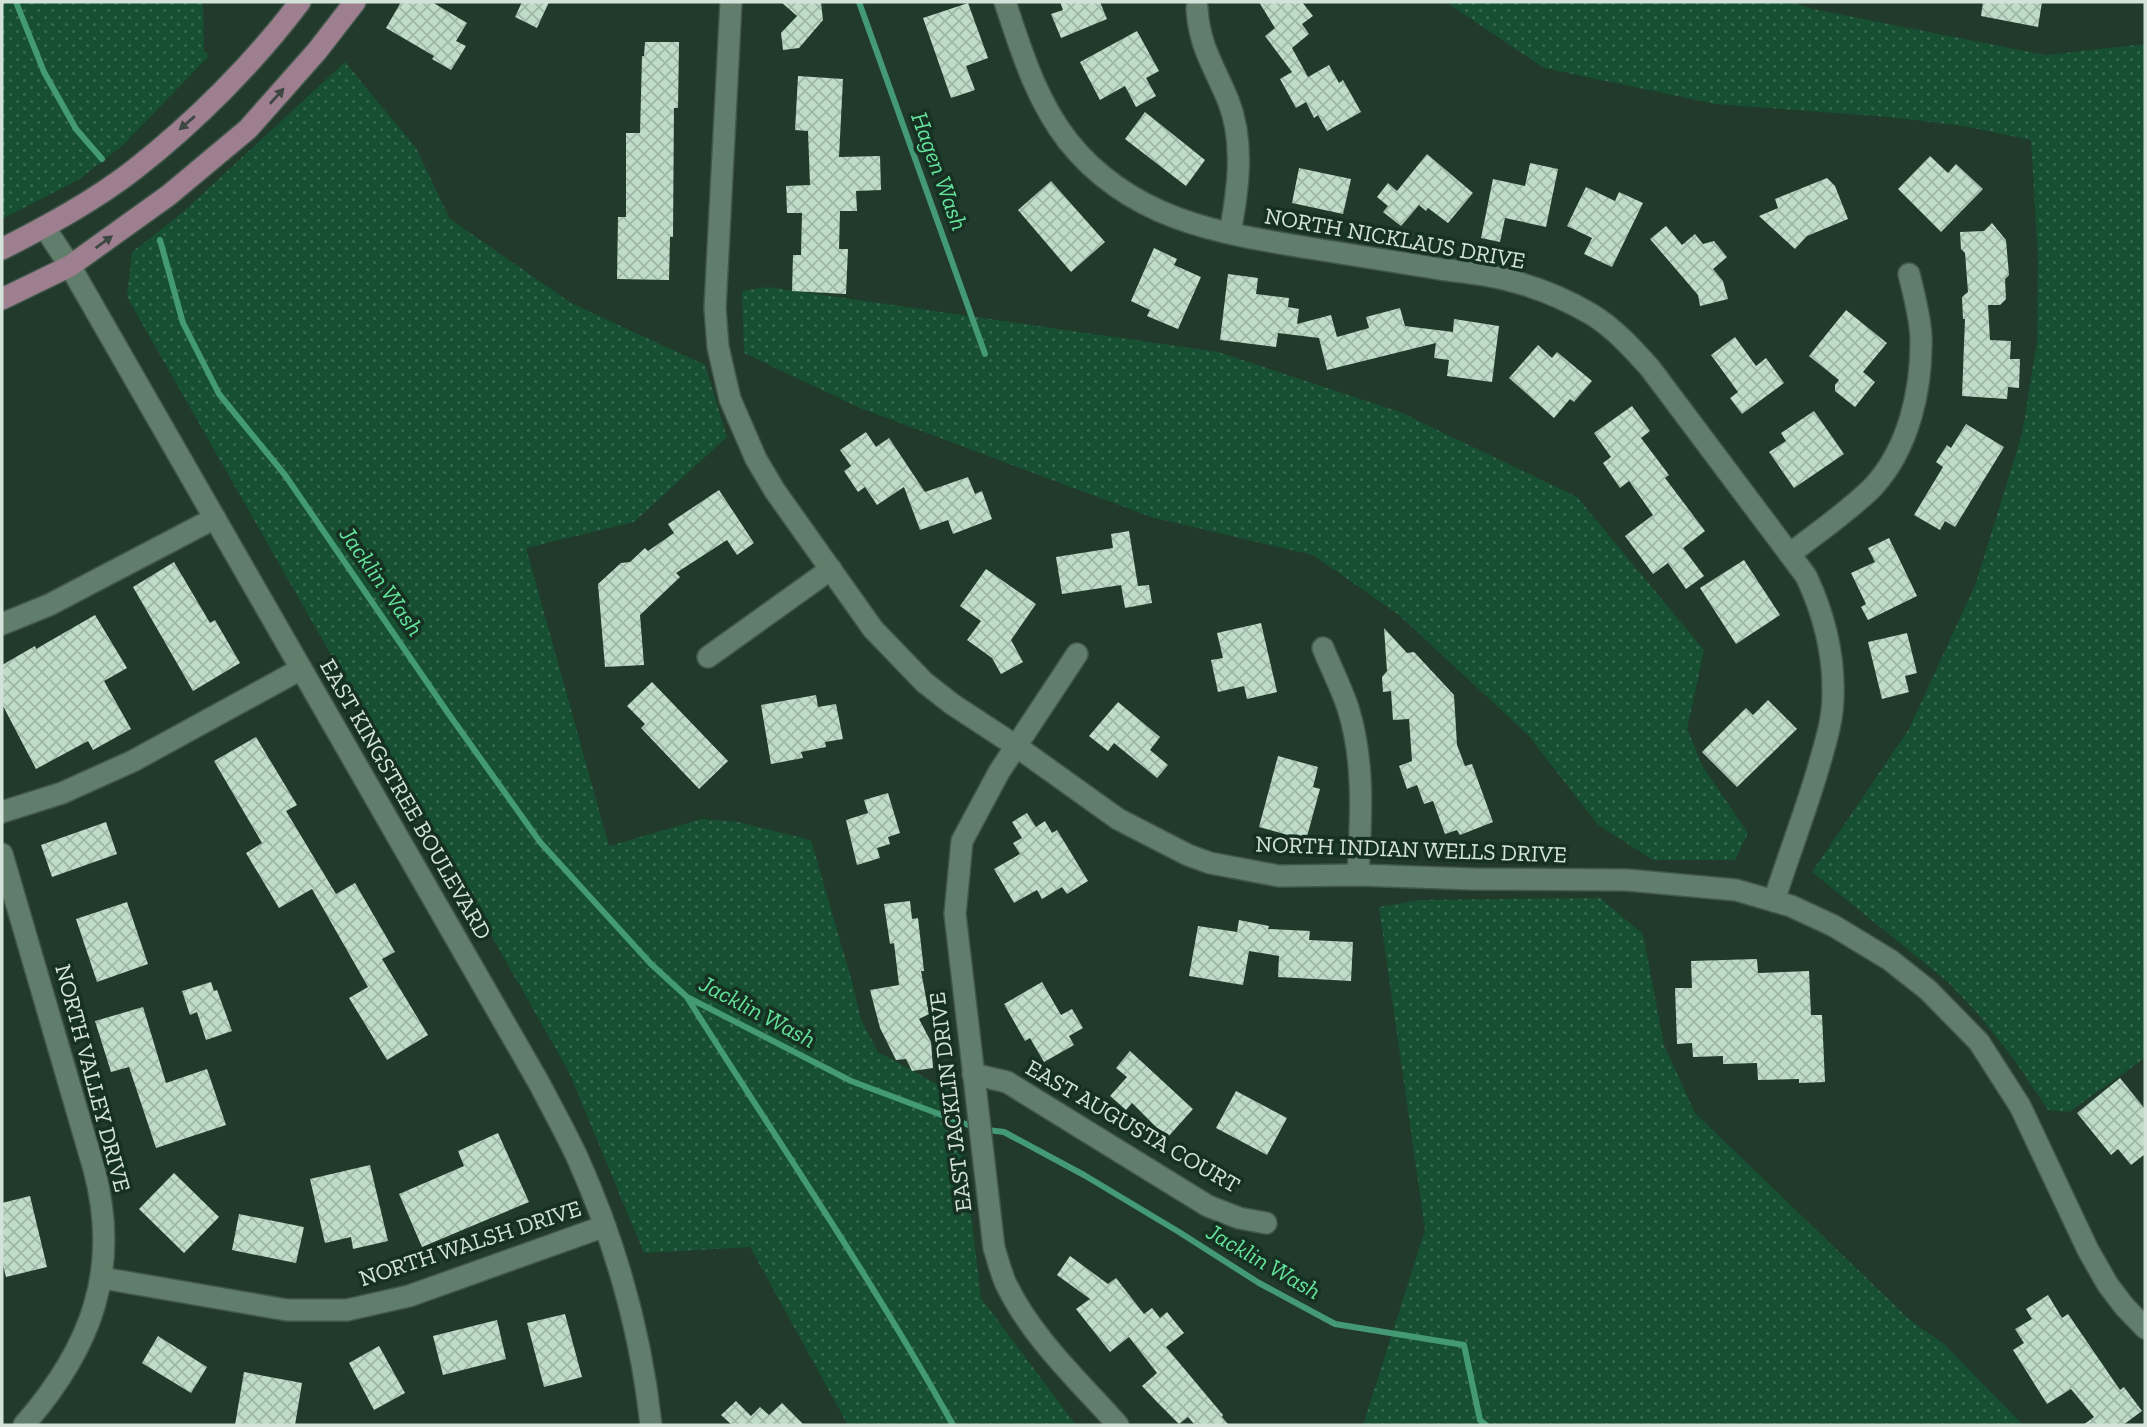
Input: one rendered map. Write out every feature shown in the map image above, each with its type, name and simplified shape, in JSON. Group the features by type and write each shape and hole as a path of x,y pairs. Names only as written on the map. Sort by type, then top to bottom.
{"main road":[{"path":"2,249 45,228 134,170 222,92 300,2"},
{"path":"2,299 70,266 169,195 248,129 317,51 355,2"}],"street":[{"name":"NORTH INDIAN WELLS DRIVE","path":"731,2 715,308 721,363 730,399 756,459 775,491 873,628 923,682 1118,819 1188,855 1232,868 1279,876 1641,881 1736,890 1773,901 1834,926 1890,960 1928,990 1979,1042 2021,1106 2088,1250 2108,1285 2145,1328"},
{"name":"NORTH NICKLAUS DRIVE","path":"1004,2 1042,100 1067,139 1084,160 1134,199 1187,223 1230,233 1508,279 1593,315 1628,343 1650,368 1806,576 1819,604 1827,631 1833,696 1830,726 1773,901"},
{"path":"1197,8 1198,32 1229,102 1237,139 1239,168 1230,233"},
{"name":"EAST KINGSTREE BOULEVARD","path":"45,228 70,266 539,1083 576,1156 605,1226 631,1310 651,1425"},
{"path":"1790,554 1849,509 1874,485 1906,435 1917,385 1921,338 1919,315 1909,274"},
{"path":"2,624 49,605 215,518"},
{"path":"708,657 831,569"},
{"path":"1323,648 1348,708 1356,739 1360,772 1358,875"},
{"name":"EAST JACKLIN DRIVE","path":"1077,654 999,772 962,841 955,914 994,1248 1005,1282 1021,1312 1045,1344 1118,1425"},
{"path":"2,813 62,793 133,761 301,668"},
{"name":"NORTH VALLEY DRIVE","path":"2,854 99,1188 103,1217 102,1278 88,1322 65,1374 24,1425"},
{"name":"EAST AUGUSTA COURT","path":"973,1074 1007,1082 1208,1206 1239,1218 1266,1223"},
{"name":"NORTH WALSH DRIVE","path":"102,1278 287,1310 346,1310 409,1296 605,1226"}],"green space":[{"path":"2,2 203,2 204,51 209,56 122,146 78,180 2,219"},
{"path":"1446,2 1790,2 1813,9 2046,55 2145,44 2145,1058 2069,1112 2048,1110 2013,1058 1979,1015 1948,982 1812,872 1909,729 1976,583 2022,434 2037,341 2038,258 2031,140 1963,126 1889,117 1715,104 1544,68"},
{"path":"345,62 416,148 450,219 571,303 705,365 727,437 634,522 526,548 609,846 702,819 738,822 811,840 861,1020 878,1052 957,1095 981,1298 1076,1425 848,1425 750,1247 644,1253 569,1072 127,297 132,252 182,213"},
{"path":"768,287 1218,352 1400,412 1577,497 1704,650 1687,729 1703,767 1748,833 1735,860 1653,860 1598,825 1528,735 1399,615 1313,555 1151,517 860,408 744,353 742,291"},
{"path":"1600,898 1643,934 1664,1045 1695,1113 1911,1321 1944,1344 2023,1425 1363,1425 1425,1230 1379,907 1420,900"}],"building":[{"path":"401,2 432,2 467,23 456,41 466,46 451,70 432,59 434,56 386,28"},
{"path":"522,2 549,2 537,28 515,17"},
{"path":"781,2 821,2 823,20 799,48 783,50 781,33 797,16"},
{"path":"1060,2 1100,2 1107,19 1061,38 1051,14 1063,10"},
{"path":"1259,2 1302,2 1313,16 1302,24 1309,34 1292,48 1308,77 1329,65 1339,83 1343,80 1361,112 1327,131 1318,115 1314,118 1306,102 1296,108 1280,79 1292,72 1265,36 1275,28"},
{"path":"1983,2 2042,2 2038,27 1981,16"},
{"path":"968,3 988,58 966,66 975,90 951,98 923,18"},
{"path":"1137,31 1159,71 1146,78 1156,96 1136,107 1125,86 1100,100 1080,62"},
{"path":"645,42 679,42 678,108 674,108 673,237 670,237 669,280 617,279 618,217 626,217 626,133 640,133 642,56"},
{"path":"798,76 843,79 839,157 880,156 881,190 856,191 857,211 840,211 839,249 848,249 846,294 792,291 793,255 801,255 802,213 787,213 786,186 810,185 808,131 795,130"},
{"path":"1145,112 1205,160 1186,186 1125,139"},
{"path":"1427,154 1473,193 1448,223 1428,208 1426,211 1419,205 1401,226 1383,212 1388,206 1377,197 1388,183 1397,191"},
{"path":"1930,156 1948,173 1956,164 1983,189 1941,232 1898,189"},
{"path":"1530,163 1558,169 1546,227 1505,218 1500,242 1481,238 1493,179 1525,186"},
{"path":"1299,168 1351,179 1343,214 1292,203"},
{"path":"1827,178 1835,186 1848,219 1807,236 1795,249 1759,216 1778,208 1775,199"},
{"path":"1051,181 1105,242 1071,272 1018,210"},
{"path":"1586,187 1615,201 1619,192 1643,203 1612,267 1584,254 1592,238 1567,226"},
{"path":"1992,223 2006,240 2009,275 2005,279 2006,299 2000,305 1988,305 1990,340 2011,341 2010,359 2020,359 2019,388 2008,387 2007,399 1962,396 1965,319 1962,297 1968,292 1965,253 1961,249 1960,232 1984,231"},
{"path":"1666,226 1682,245 1695,234 1703,244 1714,241 1727,257 1713,269 1723,281 1728,299 1700,306 1698,295 1650,239"},
{"path":"1154,248 1177,259 1174,265 1201,277 1178,329 1147,316 1150,310 1131,301"},
{"path":"1228,274 1258,278 1256,294 1289,298 1288,307 1299,309 1297,324 1331,315 1337,337 1369,328 1366,317 1400,308 1405,326 1453,332 1454,319 1499,326 1492,382 1447,376 1449,360 1434,358 1436,343 1327,370 1319,338 1278,333 1276,347 1220,340"},
{"path":"1846,310 1887,343 1863,372 1875,382 1855,407 1835,391 1839,380 1809,356"},
{"path":"1735,337 1756,366 1766,358 1784,383 1742,414 1730,398 1738,392 1711,355"},
{"path":"1538,345 1552,358 1557,352 1592,381 1574,402 1570,399 1554,418 1509,378"},
{"path":"1632,406 1650,431 1641,438 1669,475 1665,478 1705,531 1683,548 1704,576 1686,589 1668,563 1653,574 1625,536 1653,515 1629,481 1620,488 1603,463 1611,457 1594,433"},
{"path":"1814,411 1844,454 1794,488 1769,452 1786,441 1781,433"},
{"path":"1966,424 2004,447 1955,527 1945,521 1940,530 1914,515 1943,467 1936,462 1947,445 1951,448"},
{"path":"866,432 876,447 889,438 925,492 968,477 975,494 982,491 992,519 953,534 948,520 920,530 904,487 877,505 865,487 858,492 844,471 851,466 840,450"},
{"path":"719,490 754,543 737,555 727,540 676,573 680,577 640,615 644,665 605,667 598,584 621,563 630,562 645,548 648,551 674,533 668,524"},
{"path":"1129,531 1138,586 1149,585 1152,603 1125,608 1121,585 1062,594 1056,557 1113,548 1111,534"},
{"path":"1889,538 1917,596 1868,620 1861,607 1866,604 1851,573 1875,562 1868,548"},
{"path":"1744,560 1780,615 1736,644 1700,588"},
{"path":"174,562 210,623 215,620 240,663 193,691 133,587"},
{"path":"986,569 1036,604 1011,640 1023,662 1001,674 992,658 967,640 981,621 960,606"},
{"path":"95,615 127,668 104,681 131,729 93,750 88,741 36,769 2,704 2,665"},
{"path":"1261,623 1277,692 1247,699 1244,686 1218,692 1211,660 1223,658 1217,633"},
{"path":"1384,628 1407,653 1414,652 1454,695 1457,745 1465,766 1472,764 1493,822 1460,835 1457,830 1445,834 1433,801 1424,804 1417,785 1407,789 1399,766 1412,761 1409,719 1393,720 1391,691 1383,692 1382,677 1387,671"},
{"path":"1907,633 1917,673 1905,676 1909,692 1882,699 1868,642"},
{"path":"652,682 728,761 699,789 641,728 645,724 627,706"},
{"path":"816,695 818,707 836,704 843,739 825,742 826,747 801,752 803,758 771,764 761,705"},
{"path":"1768,700 1797,729 1737,787 1702,752 1746,708 1753,715"},
{"path":"1118,702 1160,737 1150,750 1168,765 1157,778 1114,743 1108,751 1089,736"},
{"path":"256,737 297,805 286,811 336,894 355,883 395,952 382,959 428,1035 387,1060 349,998 368,987 312,889 279,908 246,853 262,843 214,761"},
{"path":"1278,756 1318,767 1313,787 1320,789 1306,840 1259,827"},
{"path":"888,793 900,833 888,837 890,844 877,848 880,858 857,865 846,820 868,813 864,800"},
{"path":"1027,813 1036,827 1045,821 1052,833 1057,830 1088,881 1067,894 1062,887 1042,899 1037,890 1014,903 994,869 1020,854 1013,843 1022,838 1012,822"},
{"path":"106,822 117,854 52,877 41,845"},
{"path":"910,901 912,919 918,918 924,971 921,971 929,1014 919,1019 931,1042 933,1068 912,1071 906,1059 896,1060 880,1028 870,990 899,985 894,943 890,944 884,904"},
{"path":"127,902 148,964 97,982 76,919"},
{"path":"1239,920 1269,926 1268,929 1310,931 1309,940 1353,942 1351,981 1278,977 1279,956 1249,951 1243,985 1189,976 1198,926 1237,932"},
{"path":"1757,959 1758,973 1809,971 1811,1015 1822,1015 1825,1082 1799,1083 1799,1079 1758,1080 1757,1063 1723,1064 1723,1056 1693,1057 1692,1043 1677,1044 1675,988 1692,988 1691,961"},
{"path":"211,982 214,991 217,990 232,1031 206,1040 197,1012 190,1015 182,991"},
{"path":"1042,982 1061,1015 1072,1009 1083,1028 1069,1036 1074,1045 1044,1062 1030,1038 1025,1041 1004,1004"},
{"path":"143,1007 166,1083 207,1069 226,1125 156,1148 129,1067 111,1072 95,1021"},
{"path":"1130,1051 1193,1109 1167,1138 1132,1103 1126,1110 1110,1096 1127,1077 1116,1068"},
{"path":"2120,1078 2145,1109 2145,1154 2131,1165 2118,1149 2111,1155 2077,1113"},
{"path":"1236,1091 1287,1118 1267,1155 1216,1128"},
{"path":"498,1133 529,1202 422,1247 399,1194 464,1166 458,1151"},
{"path":"370,1165 388,1241 353,1249 351,1237 325,1243 310,1179"},
{"path":"174,1173 219,1217 184,1253 139,1209"},
{"path":"30,1196 47,1267 6,1277 2,1261 2,1203"},
{"path":"239,1214 304,1227 296,1263 232,1250"},
{"path":"1070,1256 1108,1284 1116,1278 1144,1314 1152,1308 1160,1318 1167,1312 1184,1333 1166,1347 1229,1425 1195,1425 1188,1417 1179,1424 1157,1402 1142,1386 1157,1373 1129,1337 1110,1352 1076,1309 1090,1299 1057,1275"},
{"path":"2048,1295 2062,1318 2068,1314 2120,1390 2124,1387 2142,1411 2123,1425 2083,1425 2094,1417 2071,1389 2047,1404 2013,1350 2024,1343 2015,1329 2032,1319 2026,1309"},
{"path":"565,1314 582,1377 544,1387 527,1323"},
{"path":"497,1320 506,1359 443,1375 433,1336"},
{"path":"158,1336 207,1367 191,1393 142,1363"},
{"path":"379,1346 405,1393 374,1410 349,1363"},
{"path":"244,1372 302,1383 295,1425 235,1425"},
{"path":"736,1401 751,1416 760,1407 769,1415 782,1403 804,1425 732,1425 721,1415"}],"waterway":[{"name":"Jacklin Wash","path":"16,2 44,72 76,129 102,159"},
{"name":"Hagen Wash","path":"859,2 985,354"},
{"name":"Jacklin Wash","path":"160,240 183,323 219,394 285,475 540,842 651,964 687,997 851,1081 979,1129 1004,1132 1084,1175 1259,1283 1335,1324 1464,1345 1480,1420 1486,1425"},
{"path":"688,999 857,1263 953,1425"}]}
